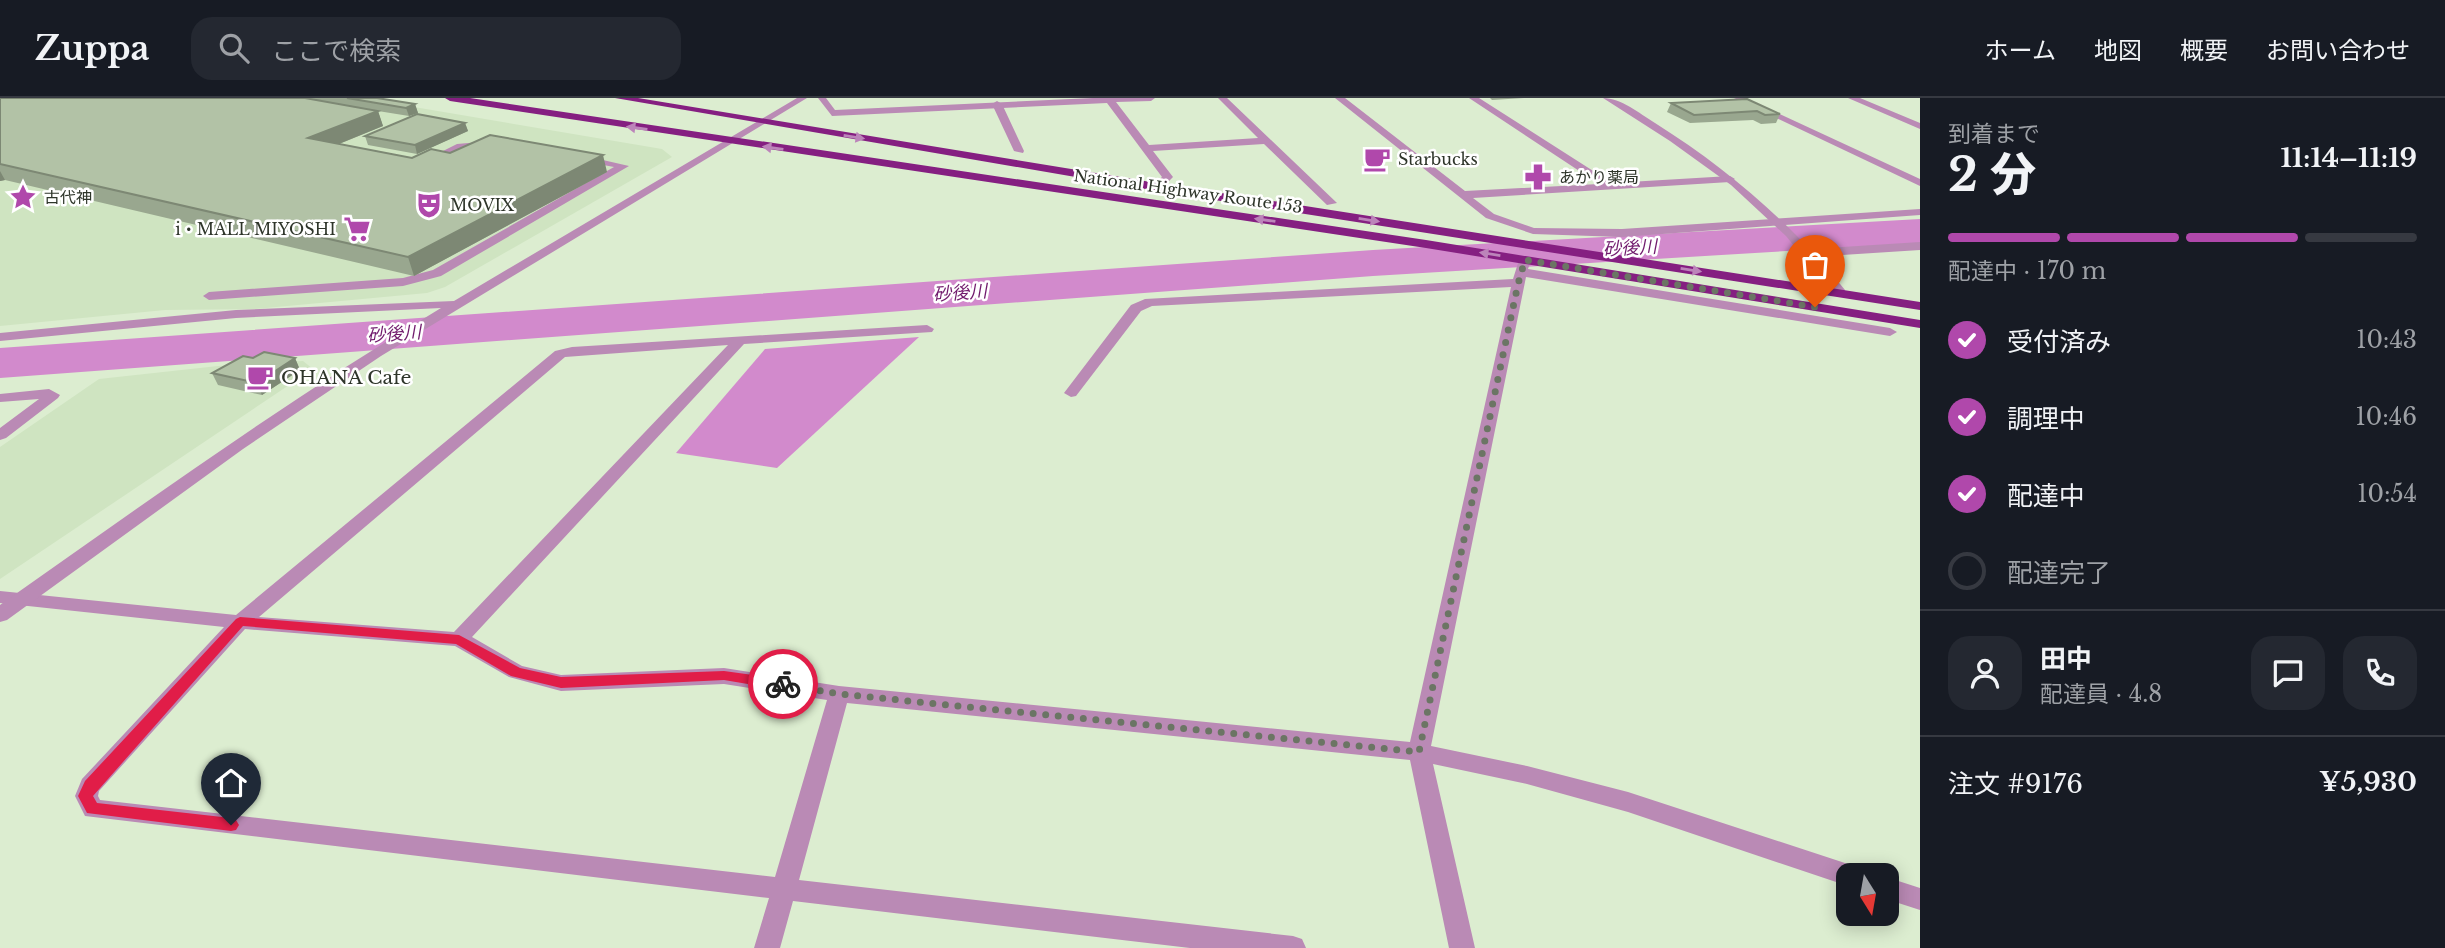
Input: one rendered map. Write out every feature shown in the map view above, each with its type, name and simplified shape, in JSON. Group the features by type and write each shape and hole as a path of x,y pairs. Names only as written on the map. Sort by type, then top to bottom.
{"highway":[{"name":"National Highway Route 153","path":"450,98 739,135 1521,272 1920,324"},
{"path":"531,98 739,135 939,164 1017,184"},
{"name":"National Highway Route 153","path":"620,98 675,102 763,122 1157,187 1532,237 1920,306"}],"street":[{"path":"0,615 237,446 376,353 803,98"},
{"path":"822,98 832,113 996,101 1151,98"},
{"path":"1222,98 1331,203"},
{"path":"1339,98 1490,216 1532,237 1920,212"},
{"path":"1474,98 1610,186"},
{"path":"1607,98 1662,130 1730,179 1781,222 1811,253 1840,293"},
{"path":"1738,98 1920,183"},
{"path":"1852,98 1920,126"},
{"path":"1109,99 1168,177 1157,187"},
{"path":"996,101 1019,151"},
{"path":"1147,148 1266,141"},
{"path":"415,167 461,146 501,146"},
{"path":"209,296 403,282 437,273 624,166 566,155"},
{"path":"1461,195 1730,179"},
{"path":"1811,253 1920,246"},
{"path":"1462,948 1419,752 1521,272"},
{"path":"1071,393 1136,308 1150,302 1521,272 1890,332"},
{"path":"0,337 236,314 454,304"},
{"path":"927,329 572,351 560,354 240,622 90,786 86,796 93,809 1293,948"},
{"path":"459,639 741,340"},
{"path":"0,398 49,393 53,396 0,435"},
{"path":"0,597 240,622 459,639 516,672 561,682 724,676 839,694 1419,752 1527,775 1628,802 1836,871"},
{"path":"767,948 839,694"},
{"path":"1899,892 1920,899"}],"shaded area":[{"path":"0,98 361,98 662,149 672,157 445,287 427,293 255,309 165,310 0,326"},
{"path":"919,337 777,468 676,453 765,349"},
{"path":"303,361 313,369 0,579 0,447 99,379 218,366"}],"building":[{"name":"i・MALL MIYOSHI","path":"0,98 305,98 378,111 308,138 412,158 431,149 450,153 490,135 603,155 408,257 0,164"},
{"path":"347,98 377,98 415,104 406,108"},
{"path":"1747,99 1780,114 1765,115 1757,111 1694,115 1671,103"},
{"path":"417,114 465,123 415,145 365,136"},
{"path":"264,352 295,358 257,383 212,373 243,356 253,358"}],"waterway":[{"name":"砂後川","path":"0,363 1373,263 1920,231"}],"way so far":[{"path":"783,684 839,694 1419,752 1525,260 1815,307"}],"place":[{"name":"Starbucks","path":"1377,159"},
{"name":"あかり薬局","path":"1538,177"},
{"name":"古代神","path":"23,197"},
{"name":"MOVIX","path":"429,205"},
{"name":"i・MALL MIYOSHI","path":"357,229"},
{"name":"OHANA Cafe","path":"260,377"}],"route":[{"path":"231,825 93,809 86,796 90,786 240,622 459,639 516,672 561,682 724,676 783,684"}]}
